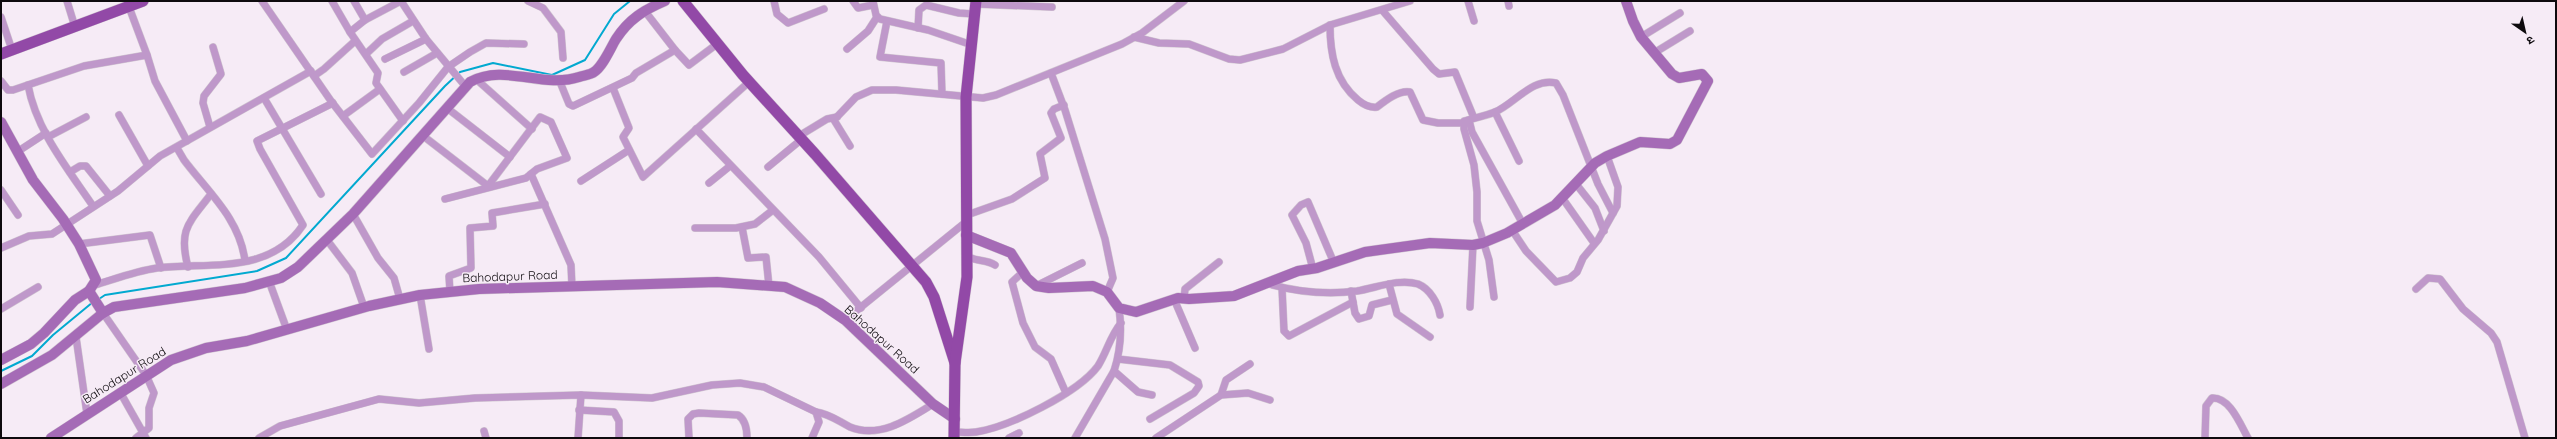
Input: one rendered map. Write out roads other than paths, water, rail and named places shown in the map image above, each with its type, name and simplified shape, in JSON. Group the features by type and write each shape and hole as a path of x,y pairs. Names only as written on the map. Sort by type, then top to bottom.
{"main road":[{"path":"6,52 143,1"},
{"path":"683,1 749,82 801,138 926,282 934,297 955,363"},
{"path":"954,435 955,363 967,278 966,97 976,7"}],"street":[{"path":"67,1 75,27"},
{"path":"262,1 333,103 372,154 450,68 486,43 524,44"},
{"path":"332,1 355,40 378,73 376,83 403,121"},
{"path":"354,1 365,20"},
{"path":"350,32 365,20 401,1 413,22 464,85"},
{"path":"528,1 543,8 561,32 563,58"},
{"path":"1,384 52,355 76,337 101,311 129,304 187,295 219,293 281,278 298,267 353,214 447,108 464,85 487,74 506,74 560,82 594,72 621,33 644,10 665,1"},
{"path":"774,1 777,14 788,23 824,9"},
{"path":"847,49 868,31 877,18 873,3 858,8 854,1"},
{"path":"850,146 835,126 834,120 846,110 856,97 872,90 942,94 966,97 996,95 1134,37 1184,1"},
{"path":"1134,37 1159,43 1189,44 1229,59 1240,60 1283,49 1330,25 1410,1"},
{"path":"1468,1 1474,21"},
{"path":"1119,308 1136,312 1179,299 1234,296 1269,284 1298,271 1313,269 1365,252 1392,247 1430,243 1478,244 1512,230 1563,199 1592,167 1607,156 1640,142 1674,143 1704,92 1708,81 1706,76 1702,74 1675,77 1641,37 1633,21 1626,1"},
{"path":"918,28 919,10 926,5 959,13 976,7 1052,7"},
{"path":"129,7 155,81 187,141"},
{"path":"644,10 675,50 689,64 717,44"},
{"path":"1382,10 1433,69 1439,74 1455,72 1472,132 1523,224"},
{"path":"1641,37 1680,13"},
{"path":"1,17 6,52"},
{"path":"877,18 918,28 972,45"},
{"path":"887,21 880,57 941,63 942,94"},
{"path":"366,54 382,40 413,22"},
{"path":"1330,25 1330,45 1337,74 1347,91 1363,104 1378,107 1402,92 1410,92 1424,120 1438,123 1468,120 1495,112 1539,83 1556,83 1613,213"},
{"path":"1654,53 1690,31"},
{"path":"385,59 426,39"},
{"path":"1,248 29,236 52,234 110,196 134,179 148,166 187,141 210,127 312,73 355,40"},
{"path":"210,127 203,103 204,96 221,74 213,47"},
{"path":"560,82 571,105 613,88 632,78 636,73 675,50"},
{"path":"404,72 437,53"},
{"path":"1,81 8,90 28,85 84,66 147,55"},
{"path":"1051,73 1064,105 1105,239 1113,278 1107,292"},
{"path":"476,79 532,129"},
{"path":"613,88 630,128 622,136 643,177 749,82"},
{"path":"28,85 31,100 47,135 93,206"},
{"path":"343,116 380,89"},
{"path":"264,98 321,194"},
{"path":"1,360 31,344 59,319 75,300 92,290 144,270 262,259 274,254 296,235 303,225 258,144 260,140 283,130 333,103"},
{"path":"845,320 912,266 967,218 1012,199 1045,178 1040,154 1061,138 1051,113 1054,109 1064,105"},
{"path":"447,108 510,157"},
{"path":"1495,112 1519,161"},
{"path":"119,115 148,166"},
{"path":"17,152 47,135 86,117"},
{"path":"445,199 488,186 526,178 537,169 567,158 551,122 540,117 488,186"},
{"path":"768,167 801,138 827,119 837,117"},
{"path":"1468,120 1477,192 1478,244 1470,307"},
{"path":"1,122 4,135 17,152 33,180 67,225 79,244 95,277 92,290 101,311 109,325 146,375 154,393 149,408 149,428 144,435 136,438"},
{"path":"696,129 819,257 861,308"},
{"path":"422,135 488,186"},
{"path":"177,148 184,160 235,224 243,246 245,261"},
{"path":"581,181 629,150"},
{"path":"1512,230 1523,247 1556,282 1570,278 1577,272 1584,258 1604,231 1617,206 1619,192 1607,156"},
{"path":"70,172 80,166 86,166 110,196"},
{"path":"709,183 730,166"},
{"path":"531,174 571,265 572,287"},
{"path":"1576,184 1595,208 1604,231"},
{"path":"1,190 18,215"},
{"path":"188,267 183,248 186,230 211,194"},
{"path":"1563,199 1594,243"},
{"path":"1313,269 1306,243 1292,215 1301,206 1308,202 1334,263"},
{"path":"450,292 449,276 471,268 470,228 493,226 492,213 545,204"},
{"path":"695,228 755,224 773,210"},
{"path":"353,214 378,258 394,278 400,299"},
{"path":"742,226 748,258 766,257 769,286"},
{"path":"79,244 150,235 161,268"},
{"path":"966,235 1011,253 1023,272 1036,286 1049,288 1088,285 1107,292 1119,308 1121,323 1118,359 1114,371 1075,438"},
{"path":"326,240 352,273 364,307"},
{"path":"1478,244 1490,267 1494,297"},
{"path":"967,256 974,261 990,262 996,265"},
{"path":"1179,299 1188,286 1219,262"},
{"path":"1036,286 1082,263"},
{"path":"1023,272 1012,282 1023,323 1035,347 1051,359 1066,394"},
{"path":"2416,289 2428,278 2440,279 2463,309 2491,333 2500,349 2524,438"},
{"path":"269,281 287,330"},
{"name":"Bahodapur Road","path":"51,438 171,360 206,348 247,341 364,307 420,294 717,282 785,287 798,291 845,320 933,404 955,418"},
{"path":"1269,284 1282,288 1320,294 1351,291 1389,284 1416,284 1421,286 1435,300 1440,315"},
{"path":"1389,284 1392,300 1400,317 1430,337"},
{"path":"1,309 38,287"},
{"path":"1282,288 1284,331 1289,336 1353,302"},
{"path":"1351,291 1356,317 1361,320 1369,316 1372,305 1392,300"},
{"path":"420,294 429,349"},
{"path":"1179,299 1195,348"},
{"path":"954,435 970,433 1010,420 1066,394 1078,386 1098,364 1111,337 1121,323"},
{"path":"76,337 87,414"},
{"path":"1118,359 1170,365 1198,382 1199,386 1194,393 1150,419"},
{"path":"1221,395 1226,380 1250,364"},
{"path":"1114,371 1138,392 1152,395"},
{"path":"259,438 280,426 380,398 419,403 475,398 581,395 652,398 712,385 740,383 764,387 816,412 830,415 858,430 879,431 900,426 933,404"},
{"path":"120,392 144,435"},
{"path":"1156,438 1221,395 1248,393 1270,400"},
{"path":"578,438 581,395"},
{"path":"2205,438 2206,406 2212,398 2217,398 2229,407 2248,438"},
{"path":"579,410 614,412 619,421 619,438"},
{"path":"812,438 819,422 816,412"},
{"path":"689,438 688,419 693,414 699,413 738,415 742,417 746,425 747,438"},
{"path":"970,433 977,438"},
{"path":"1009,438 1019,433"}],"waterway":[{"path":"99,299 105,295 257,271 286,258 445,86 460,72 493,63 552,75 585,60 614,14 630,1"},
{"path":"1,371 32,356 53,335 93,302"}]}
